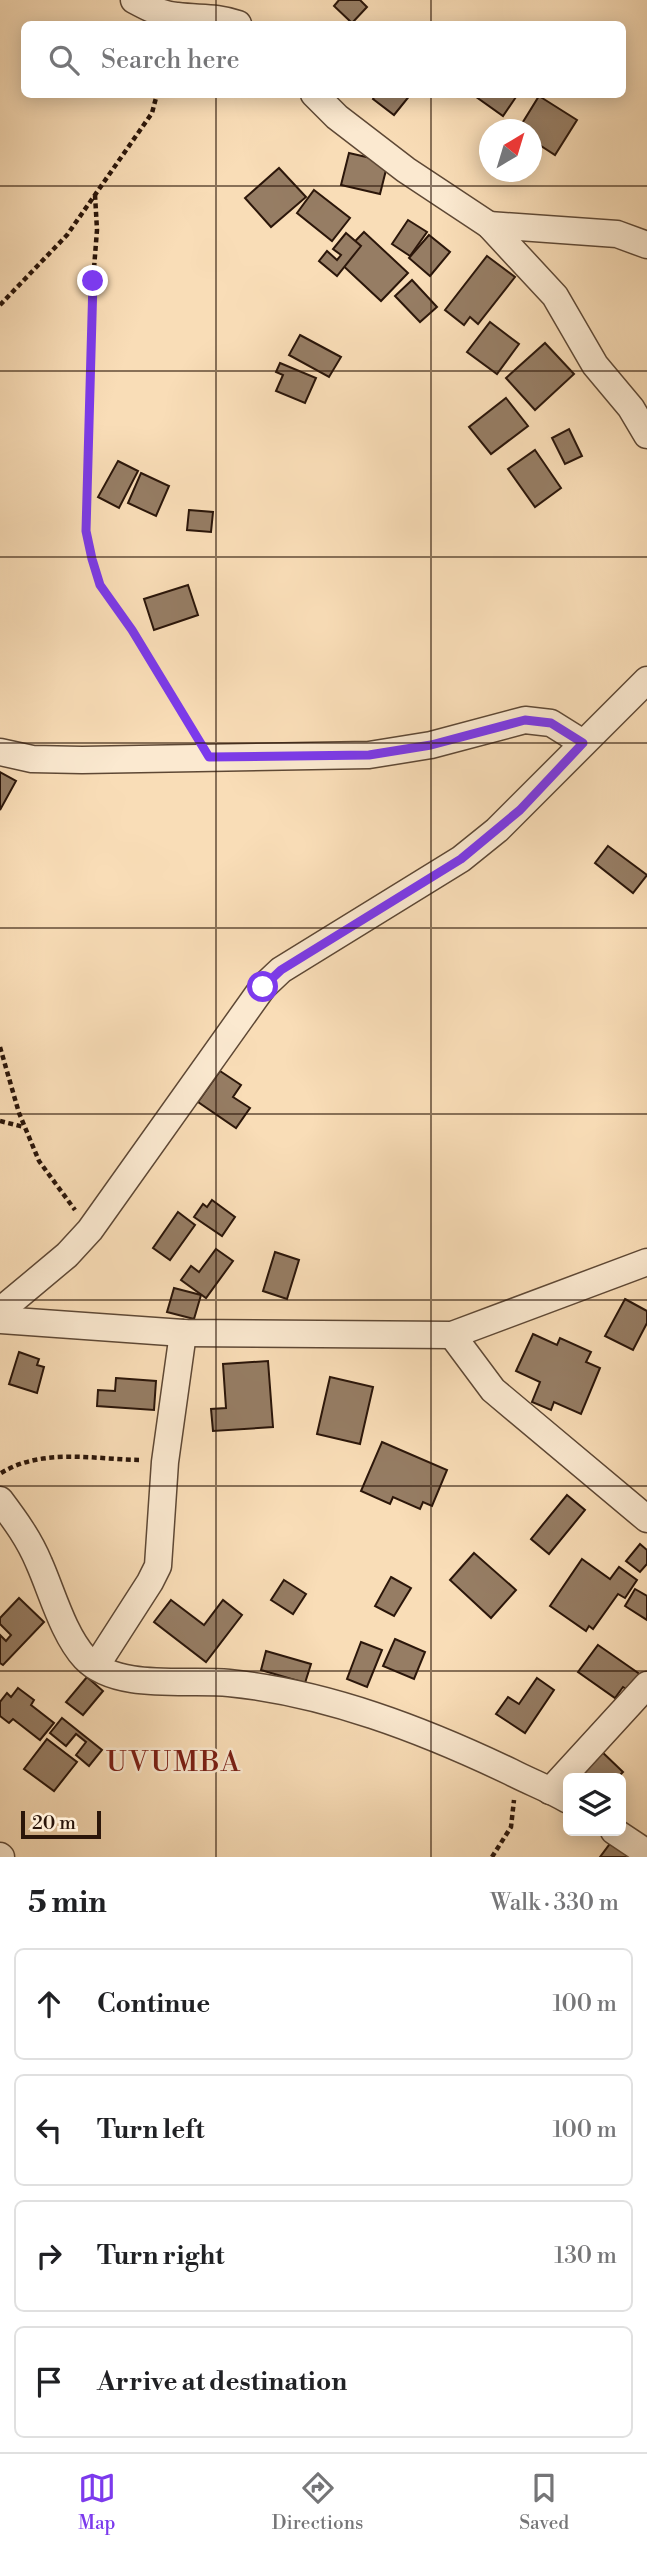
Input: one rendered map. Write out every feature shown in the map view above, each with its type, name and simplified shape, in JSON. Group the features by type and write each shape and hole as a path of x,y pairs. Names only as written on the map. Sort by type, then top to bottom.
{"street":[{"path":"134,0 176,16 228,21"},
{"path":"318,98 337,117 405,170 489,225 555,296 595,365 631,408 647,435"},
{"path":"489,225 617,234 647,245"},
{"path":"0,1311 67,1255 90,1230 263,987 281,970 461,859 520,810 647,680"},
{"path":"0,752 32,759 369,755 431,745 525,720 551,723 583,743"},
{"path":"0,1320 183,1333 452,1335 647,1262"},
{"path":"96,1666 158,1566 165,1462 183,1333"},
{"path":"452,1335 493,1390 647,1519"},
{"path":"0,1500 24,1532 78,1648 86,1659 96,1666 123,1677 228,1683 279,1690 338,1704 477,1756 559,1796 647,1685"},
{"path":"622,1836 647,1853"}],"path":[{"path":"0,305 67,235 152,113 156,98"},
{"path":"95,195 97,230 93,281 86,531 100,585 132,630 209,757"},
{"path":"0,1047 19,1113 40,1161 90,1230"},
{"path":"0,1121 25,1128"},
{"path":"0,1473 28,1460 48,1457 165,1462"},
{"path":"492,1857 511,1827 515,1774"}],"building":[{"path":"339,0 360,0 367,7 354,21 350,21 334,6"},
{"path":"374,98 408,98 394,115"},
{"path":"478,98 515,98 503,116"},
{"path":"538,98 542,98 577,120 555,155 542,147 542,119 525,119"},
{"path":"349,153 388,162 380,194 341,185"},
{"path":"279,168 306,197 271,227 245,198"},
{"path":"314,190 350,218 332,241 297,213"},
{"path":"408,220 427,232 410,256 392,244"},
{"path":"364,232 408,273 381,301 337,260"},
{"path":"346,233 361,246 337,276 319,261 327,251 337,260 341,255 333,249"},
{"path":"429,235 450,252 430,276 409,258"},
{"path":"487,256 515,277 478,324 470,317 464,325 445,310"},
{"path":"412,280 437,307 420,322 395,296"},
{"path":"490,322 519,344 497,374 467,352"},
{"path":"300,335 341,357 329,377 289,355"},
{"path":"545,343 574,374 535,410 506,378"},
{"path":"280,363 316,378 305,403 276,391 283,375 276,372"},
{"path":"506,398 528,426 491,454 469,427"},
{"path":"569,429 582,456 565,464 552,438"},
{"path":"535,450 561,488 535,507 508,469"},
{"path":"118,461 138,471 119,508 98,497"},
{"path":"141,473 169,486 156,516 128,503"},
{"path":"189,510 213,512 211,532 187,530"},
{"path":"188,585 198,615 154,630 144,599"},
{"path":"0,772 16,781 0,810"},
{"path":"608,846 647,875 633,893 595,863"},
{"path":"220,1071 241,1085 233,1097 250,1108 236,1128 198,1102"},
{"path":"212,1200 235,1217 222,1236 194,1217 203,1204 207,1207"},
{"path":"178,1212 195,1225 170,1260 153,1248"},
{"path":"216,1249 233,1261 206,1298 181,1280 191,1266 199,1272"},
{"path":"275,1252 299,1260 287,1299 263,1291"},
{"path":"174,1288 201,1295 194,1319 167,1312"},
{"path":"625,1299 647,1311 647,1323 633,1350 605,1336"},
{"path":"533,1334 557,1345 560,1338 591,1352 586,1362 600,1368 581,1414 554,1402 551,1410 532,1402 540,1382 516,1371"},
{"path":"19,1352 39,1359 37,1365 44,1367 37,1393 9,1384"},
{"path":"268,1361 273,1427 213,1431 211,1409 226,1408 223,1364"},
{"path":"330,1377 373,1387 360,1444 317,1434"},
{"path":"116,1378 156,1381 154,1410 97,1406 98,1390 115,1391"},
{"path":"382,1442 447,1470 432,1506 423,1502 420,1509 393,1497 390,1504 361,1491"},
{"path":"567,1495 585,1510 549,1554 531,1539"},
{"path":"640,1544 647,1550 647,1564 640,1572 626,1561"},
{"path":"474,1553 516,1590 491,1618 450,1580"},
{"path":"582,1559 610,1579 619,1567 637,1580 625,1598 618,1594 593,1629 589,1626 586,1631 550,1606"},
{"path":"391,1577 411,1588 394,1616 375,1606"},
{"path":"284,1580 306,1594 293,1614 271,1600"},
{"path":"635,1589 647,1596 647,1620 625,1606"},
{"path":"19,1598 44,1622 3,1665 0,1663 0,1635 6,1641 11,1635 0,1624 0,1618"},
{"path":"171,1600 204,1625 223,1600 242,1615 206,1662 154,1622"},
{"path":"395,1639 425,1652 414,1679 383,1666"},
{"path":"361,1642 382,1650 367,1687 347,1679"},
{"path":"598,1645 641,1675 629,1691 623,1687 615,1698 578,1672"},
{"path":"266,1651 311,1664 305,1683 261,1670"},
{"path":"87,1677 103,1691 83,1715 66,1702"},
{"path":"537,1678 554,1690 525,1733 496,1714 508,1697 519,1704"},
{"path":"18,1688 34,1700 31,1705 54,1723 40,1740 13,1719 9,1723 0,1716 0,1702 7,1693 11,1697"},
{"path":"62,1718 102,1750 89,1766 76,1755 86,1742 76,1734 66,1746 50,1733"},
{"path":"47,1739 77,1762 54,1791 24,1769"},
{"path":"598,1748 623,1772 622,1773 574,1773"},
{"path":"612,1841 634,1857 600,1857"}],"district":[{"name":"UVUMBA","path":"174,1761"}],"route":[{"path":"93,281 86,531 92,559 100,585 132,630 209,757 369,755 431,745 525,720 551,723 583,743 520,810 461,859 281,970 263,987"}]}
